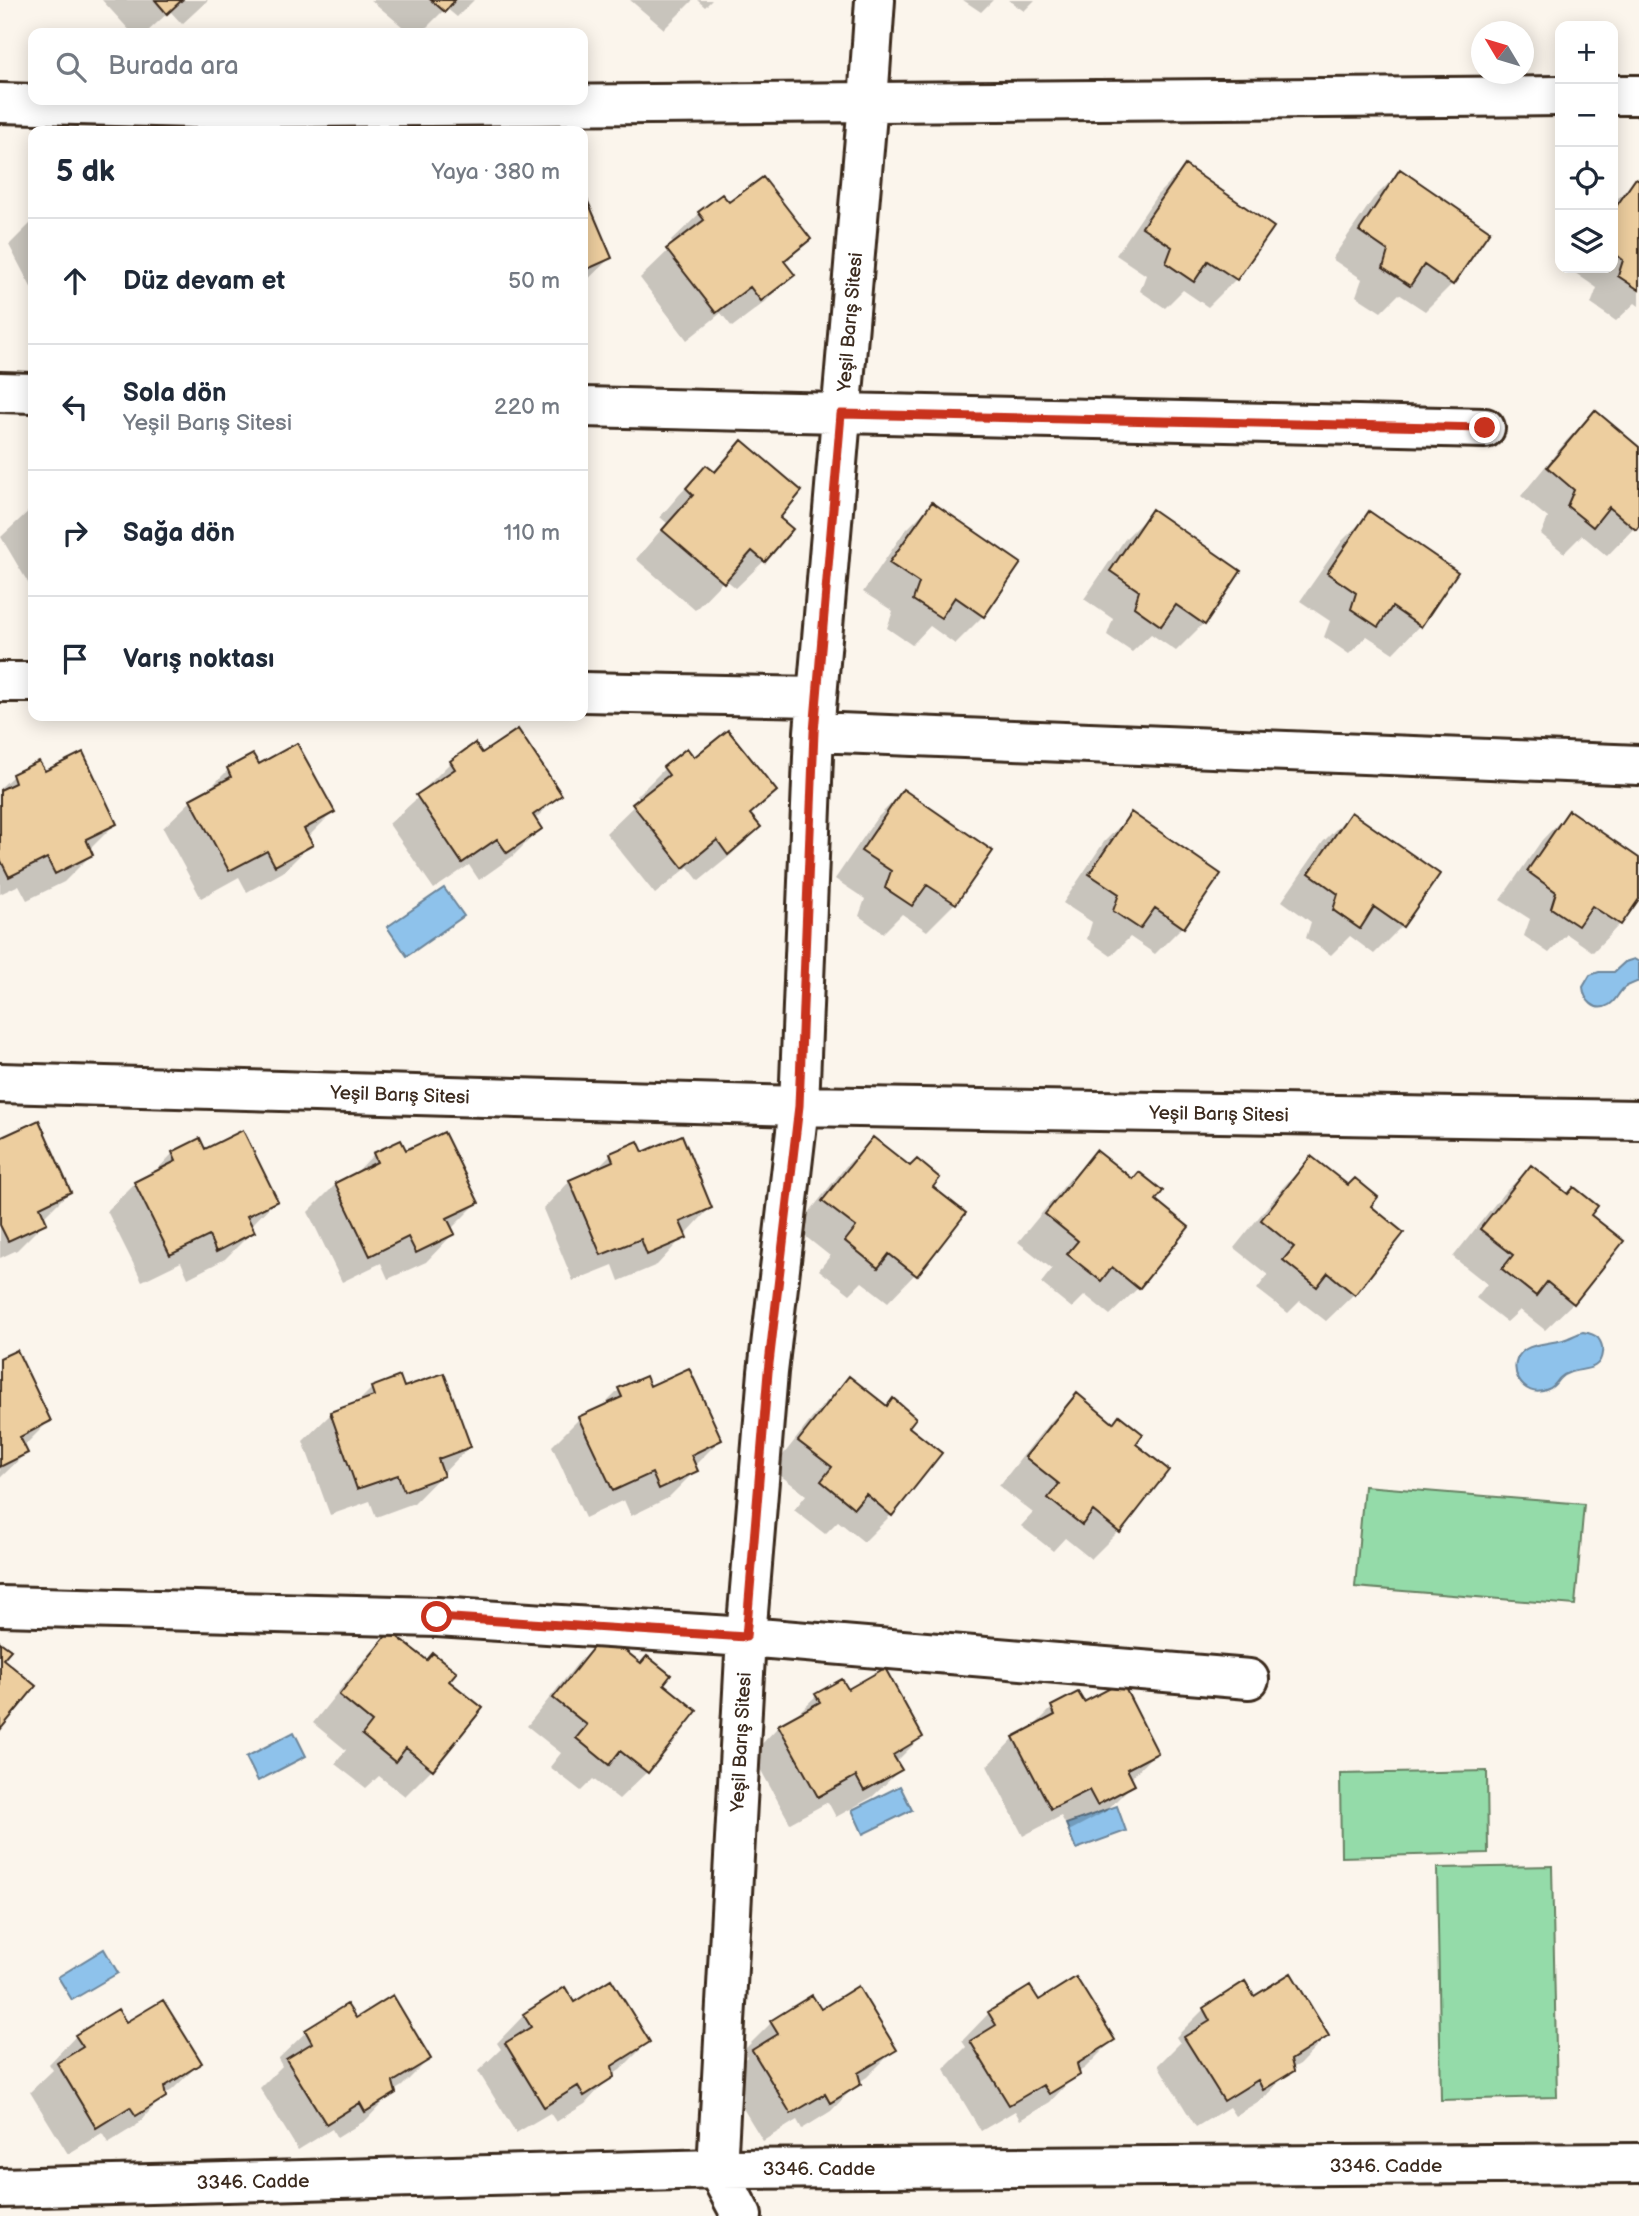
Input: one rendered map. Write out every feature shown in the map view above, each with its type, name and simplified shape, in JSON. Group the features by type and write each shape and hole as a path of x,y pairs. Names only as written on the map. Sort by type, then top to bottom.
{"street":[{"name":"Yeşil Barış Sitesi","path":"717,2169 746,1637 768,1372 799,1106 815,714 875,0"},
{"path":"1618,95 1639,95"},
{"path":"588,104 1555,96"},
{"path":"0,103 28,104"},
{"path":"78,105 194,108 531,105"},
{"path":"0,392 28,393"},
{"path":"588,407 1485,428"},
{"path":"0,682 28,682"},
{"path":"588,692 815,714 1639,765"},
{"name":"Yeşil Barış Sitesi","path":"0,1083 799,1106 1639,1120"},
{"path":"0,1606 437,1617 746,1637 1249,1679"},
{"name":"3346. Cadde","path":"0,2188 717,2169 1639,2163"},
{"path":"717,2169 742,2216"}],"green space":[{"path":"1364,1486 1584,1504 1575,1605 1355,1587"},
{"path":"1487,1771 1488,1853 1341,1857 1340,1774"},
{"path":"1552,1866 1557,2097 1441,2100 1437,1868"}],"water":[{"path":"444,888 464,916 407,956 387,927"},
{"path":"1634,959 1639,962 1639,981 1624,988 1609,1005 1599,1007 1591,1004 1583,987 1590,975 1614,972 1625,962"},
{"path":"1583,1332 1595,1336 1601,1343 1602,1353 1596,1365 1565,1374 1553,1386 1539,1392 1524,1386 1519,1380 1516,1363 1526,1349"},
{"path":"294,1732 306,1756 258,1781 246,1757"},
{"path":"900,1786 912,1810 863,1834 852,1810"},
{"path":"1117,1806 1126,1831 1076,1849 1066,1824"},
{"path":"104,1949 118,1973 72,2000 58,1977"}],"building":[{"path":"155,0 182,0 167,14"},
{"path":"431,0 455,0 445,12"},
{"path":"1185,165 1274,227 1237,280 1208,261 1194,282 1166,263 1172,247 1142,227"},
{"path":"1400,169 1490,231 1453,285 1424,265 1410,286 1383,268 1388,251 1359,231"},
{"path":"763,177 811,239 784,261 795,275 761,301 750,287 716,313 666,249 704,220 698,212 722,194 729,202"},
{"path":"1636,178 1639,180 1639,290 1618,276 1623,260 1618,256 1618,204"},
{"path":"588,202 612,258 588,269"},
{"path":"1595,410 1639,447 1639,526 1636,530 1609,507 1593,527 1567,506 1574,490 1547,467"},
{"path":"742,440 802,491 780,518 793,529 765,562 752,551 724,583 662,530 693,495 686,488 706,465 715,472"},
{"path":"932,502 1021,563 984,617 955,597 941,618 913,600 919,583 889,563"},
{"path":"1152,509 1241,571 1205,625 1176,605 1161,626 1134,607 1139,591 1110,571"},
{"path":"1369,511 1458,572 1421,627 1392,607 1378,627 1351,609 1356,593 1327,573"},
{"path":"518,729 562,795 533,815 542,829 507,853 497,839 462,863 416,795 455,769 450,761 475,743 482,753"},
{"path":"728,730 777,791 750,814 761,827 728,855 717,840 683,868 632,804 669,775 663,767 687,748 694,757"},
{"path":"297,743 335,812 304,829 313,845 275,866 267,851 229,871 190,799 231,777 227,768 253,754 259,764"},
{"path":"83,752 117,824 86,839 93,855 55,874 47,858 9,877 0,859 0,790 15,783 12,774 39,761 45,771"},
{"path":"903,789 993,851 956,904 927,885 912,906 885,888 891,871 861,851"},
{"path":"1569,810 1639,858 1639,899 1621,925 1592,906 1578,926 1551,908 1556,892 1527,871"},
{"path":"1131,812 1221,874 1184,928 1155,908 1140,929 1113,911 1119,894 1089,874"},
{"path":"1351,812 1440,874 1403,927 1374,907 1360,929 1333,910 1338,894 1309,873"},
{"path":"39,1120 71,1192 40,1207 47,1223 8,1241 0,1225 0,1138"},
{"path":"243,1130 278,1201 247,1216 255,1232 216,1252 209,1236 170,1255 134,1182 176,1161 172,1152 200,1138 205,1149"},
{"path":"444,1132 479,1203 447,1218 455,1234 416,1253 408,1237 370,1256 335,1183 377,1162 373,1153 401,1140 406,1150"},
{"path":"682,1135 712,1208 680,1222 687,1238 647,1255 641,1239 601,1255 569,1180 613,1161 610,1153 638,1141 643,1152"},
{"path":"873,1137 910,1166 917,1159 940,1178 933,1187 966,1213 917,1276 889,1254 878,1268 845,1241 856,1227 822,1201"},
{"path":"1096,1150 1133,1179 1139,1172 1163,1191 1156,1200 1189,1227 1139,1289 1112,1267 1101,1281 1067,1254 1078,1241 1045,1214"},
{"path":"1311,1156 1348,1185 1355,1178 1378,1197 1371,1206 1404,1233 1355,1295 1328,1273 1317,1287 1283,1260 1294,1247 1261,1220"},
{"path":"1531,1165 1568,1194 1574,1187 1598,1206 1591,1215 1624,1241 1574,1304 1547,1282 1536,1296 1502,1269 1513,1255 1480,1229"},
{"path":"17,1350 51,1421 20,1437 28,1453 0,1467 0,1358"},
{"path":"689,1368 722,1440 691,1455 698,1471 659,1489 652,1473 613,1491 578,1417 622,1397 618,1388 646,1376 650,1386"},
{"path":"444,1373 471,1447 438,1459 444,1476 404,1491 398,1475 357,1489 330,1412 374,1396 371,1387 400,1376 404,1387"},
{"path":"849,1376 887,1406 893,1398 916,1418 909,1427 942,1453 892,1516 866,1494 854,1508 821,1481 832,1467 798,1441"},
{"path":"1077,1393 1113,1423 1119,1415 1143,1434 1136,1444 1169,1470 1120,1533 1093,1511 1082,1525 1048,1498 1059,1484 1025,1457"},
{"path":"390,1631 427,1660 433,1653 457,1672 449,1681 483,1708 433,1770 406,1748 395,1762 362,1735 372,1722 339,1695"},
{"path":"604,1634 641,1663 647,1656 671,1675 664,1684 697,1711 648,1773 620,1751 609,1765 576,1738 587,1725 553,1698"},
{"path":"0,1642 11,1650 3,1659 36,1686 0,1730"},
{"path":"885,1668 923,1737 893,1755 902,1770 864,1791 856,1776 818,1797 778,1725 820,1702 815,1694 842,1679 848,1689"},
{"path":"1122,1682 1158,1753 1127,1769 1135,1785 1097,1805 1089,1790 1051,1809 1013,1737 1055,1715 1051,1706 1078,1692 1084,1702"},
{"path":"1291,1973 1329,2036 1291,2060 1294,2071 1263,2090 1258,2080 1224,2101 1184,2037 1210,2021 1203,2008 1245,1981 1254,1996"},
{"path":"1076,1977 1115,2040 1077,2064 1080,2075 1049,2094 1043,2085 1009,2105 970,2041 996,2025 988,2012 1030,1986 1039,2000"},
{"path":"611,1979 650,2042 612,2066 614,2077 584,2096 578,2086 544,2107 505,2043 531,2027 523,2014 565,1987 574,2002"},
{"path":"858,1986 897,2050 858,2073 861,2084 830,2103 825,2094 791,2114 752,2050 778,2034 770,2021 812,1995 821,2009"},
{"path":"393,1995 431,2059 393,2082 396,2093 365,2112 360,2103 326,2124 286,2059 312,2043 305,2030 347,2004 356,2018"},
{"path":"163,2000 202,2063 164,2087 166,2097 136,2116 130,2107 96,2128 57,2063 83,2047 75,2035 118,2009 126,2022"}],"route":[{"path":"437,1617 746,1637 768,1372 799,1106 814,732 841,414 1485,428"}]}
